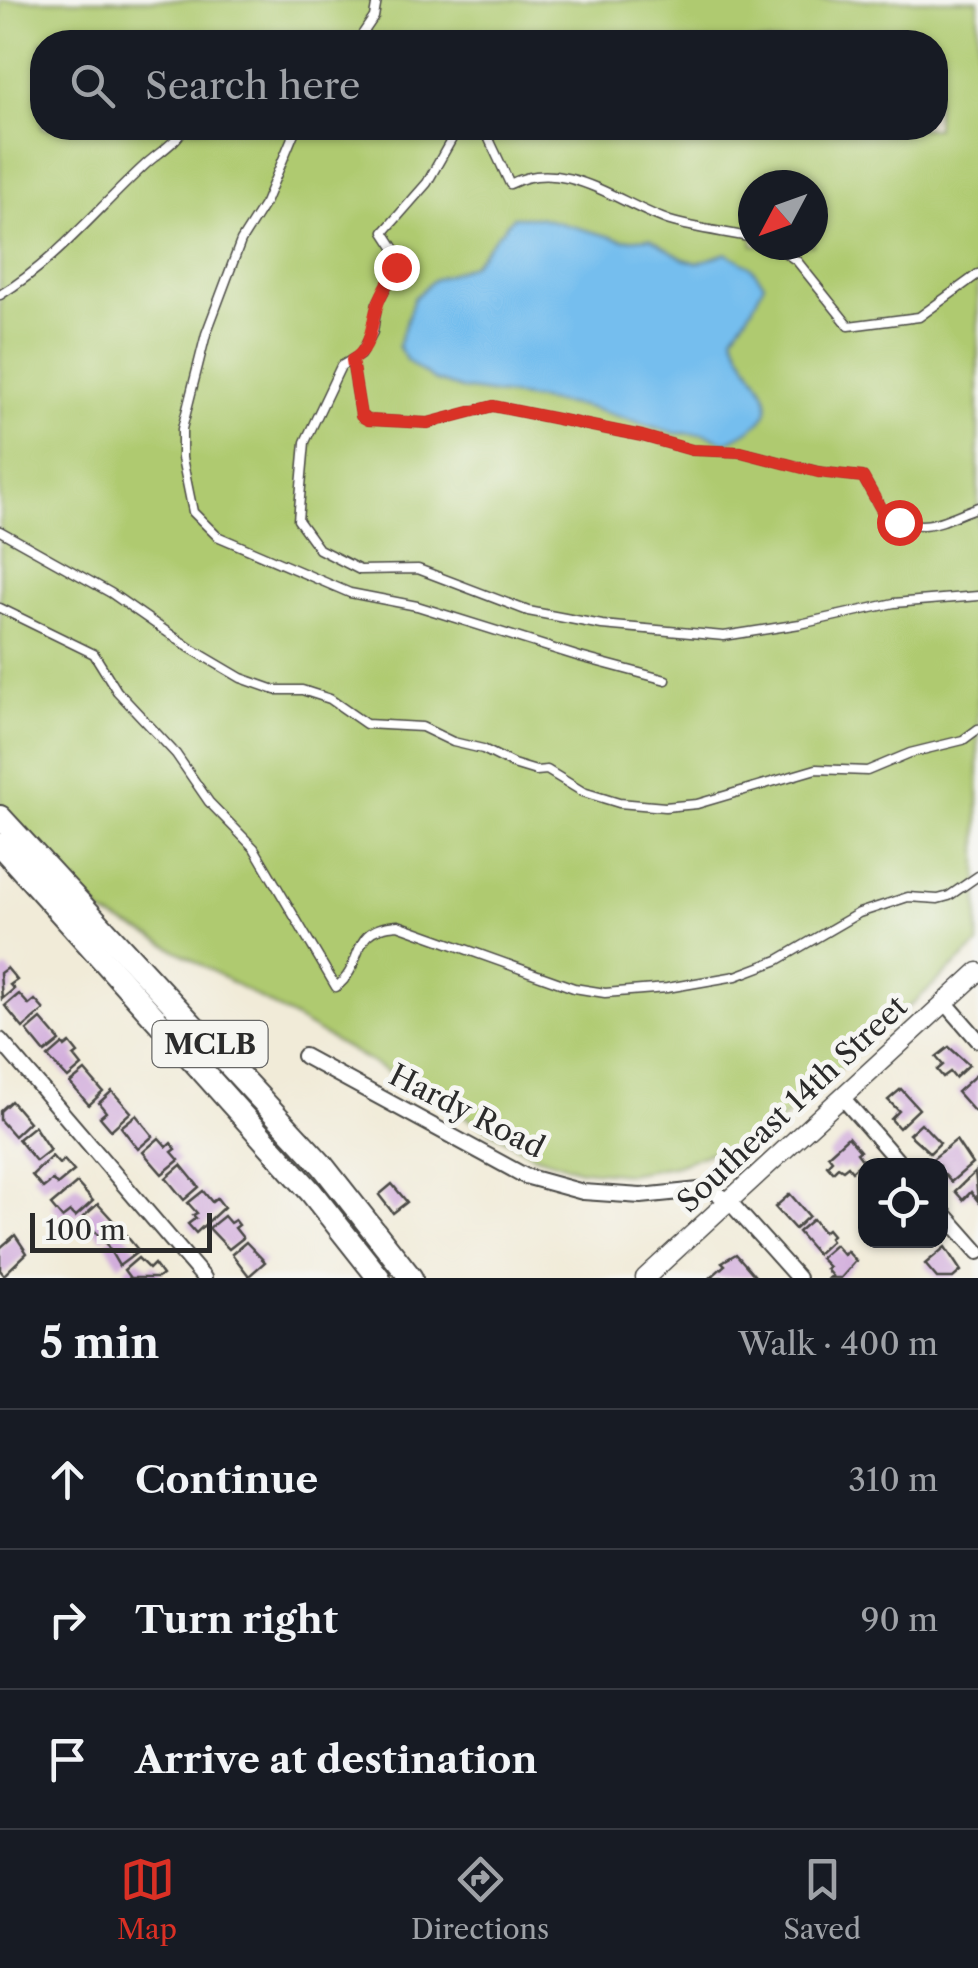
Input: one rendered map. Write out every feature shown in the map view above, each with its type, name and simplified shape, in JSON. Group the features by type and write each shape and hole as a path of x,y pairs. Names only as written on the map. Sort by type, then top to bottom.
{"main road":[{"name":"MCLB","path":"0,817 322,1165 411,1278"},
{"name":"MCLB","path":"0,845 311,1192 379,1278"}],"street":[{"name":"Southeast 14th Street","path":"645,1278 978,972"},
{"path":"945,1002 978,1040"},
{"path":"0,1040 204,1278"},
{"name":"Hardy Road","path":"304,1056 524,1176 584,1192 642,1196 709,1189 728,1200"},
{"path":"841,1096 895,1158"},
{"path":"728,1200 798,1278"},
{"path":"948,1219 978,1252"}],"lane":[{"path":"365,30 374,17 378,0"},
{"path":"0,295 31,276 175,140"},
{"path":"291,140 265,203 241,241 206,334 182,429 182,458 194,512 217,536 350,593 417,606 666,680"},
{"path":"451,140 428,182 384,232 395,249 396,267 378,304 373,332 360,356 341,366 305,442 298,520 319,550 360,570 418,569 528,610 602,626 724,636 894,603 978,596"},
{"path":"490,140 510,184 529,174 548,174 578,182 671,221 738,235"},
{"path":"796,260 849,326 919,317 978,274"},
{"path":"352,360 358,408 368,420 428,423 493,406 692,450 741,452 818,472 863,477 885,516 916,527 978,507"},
{"path":"0,531 112,592 190,648 241,678 275,690 302,690 330,699 366,724 422,727 513,764 547,770 584,792 620,803 665,807 697,804 762,786 785,775 816,769 867,771 910,754 964,740 978,729"},
{"path":"0,608 94,654 117,691 176,754 209,802 254,848 336,987 348,975 366,934 380,926 398,925 574,988 605,994 668,988 736,976 778,960 859,913 908,897 949,896 978,876"}],"green space":[{"path":"0,0 978,0 978,945 745,1153 711,1152 677,1165 628,1174 580,1170 533,1155 151,936 102,914 0,830"}],"water":[{"path":"513,217 538,217 623,240 650,238 698,263 726,253 750,266 764,283 733,335 766,394 768,406 763,418 726,442 705,434 675,433 582,406 461,389 434,380 407,361 398,346 414,298 433,280 472,265"}],"building":[{"path":"7,968 17,980 10,985 14,989 2,999 0,973"},
{"path":"19,994 29,1005 35,1000 44,1010 23,1028 5,1006"},
{"path":"41,1019 60,1041 45,1053 27,1031"},
{"path":"70,1043 82,1066 68,1078 48,1057"},
{"path":"949,1047 969,1065 955,1078 950,1072 943,1077 937,1070 943,1065 936,1057"},
{"path":"85,1071 103,1092 89,1105 70,1083"},
{"path":"978,1073 978,1108 974,1111 957,1092"},
{"path":"901,1089 919,1109 899,1128 891,1119 899,1111 888,1100"},
{"path":"112,1091 131,1112 111,1130 100,1117 106,1112 99,1103"},
{"path":"11,1101 29,1122 14,1136 0,1120 0,1111"},
{"path":"136,1115 153,1136 138,1149 121,1127"},
{"path":"921,1123 940,1143 930,1153 909,1134"},
{"path":"34,1126 50,1150 36,1161 18,1139"},
{"path":"848,1137 861,1158 852,1171 848,1166 833,1172 827,1165 832,1160 828,1155"},
{"path":"159,1138 167,1147 171,1143 179,1160 162,1174 143,1152"},
{"path":"956,1140 972,1164 951,1182 948,1158 934,1158"},
{"path":"52,1156 59,1164 64,1160 74,1171 57,1185 53,1180 43,1188 32,1175"},
{"path":"181,1165 199,1187 184,1200 166,1178"},
{"path":"975,1172 978,1201 971,1192 963,1200 955,1191"},
{"path":"77,1183 93,1201 75,1217 70,1212 62,1218 51,1205"},
{"path":"392,1184 407,1202 393,1213 379,1195"},
{"path":"203,1191 212,1202 217,1198 224,1207 196,1233 188,1224 197,1213 188,1203"},
{"path":"790,1194 809,1216 795,1229 775,1207"},
{"path":"98,1204 117,1225 102,1239 94,1230 91,1233 83,1217"},
{"path":"224,1216 230,1223 235,1220 239,1225 235,1228 243,1238 229,1249 209,1228"},
{"path":"813,1219 823,1232 827,1229 832,1235 817,1254 798,1232"},
{"path":"120,1228 139,1251 119,1266 105,1242"},
{"path":"15,1235 27,1253 4,1275 0,1270 0,1248"},
{"path":"246,1242 265,1262 249,1276 232,1254"},
{"path":"835,1245 856,1261 841,1278 829,1278 829,1267 820,1258"},
{"path":"946,1248 961,1271 953,1278 937,1278 925,1264"},
{"path":"736,1254 755,1276 710,1278 725,1265 722,1262"},
{"path":"138,1258 149,1269 154,1264 162,1275 130,1278 124,1270"}],"route":[{"path":"396,267 378,304 373,332 360,356 352,360 358,408 368,420 428,423 493,406 692,450 741,452 818,472 863,477 885,516 899,522"}]}
